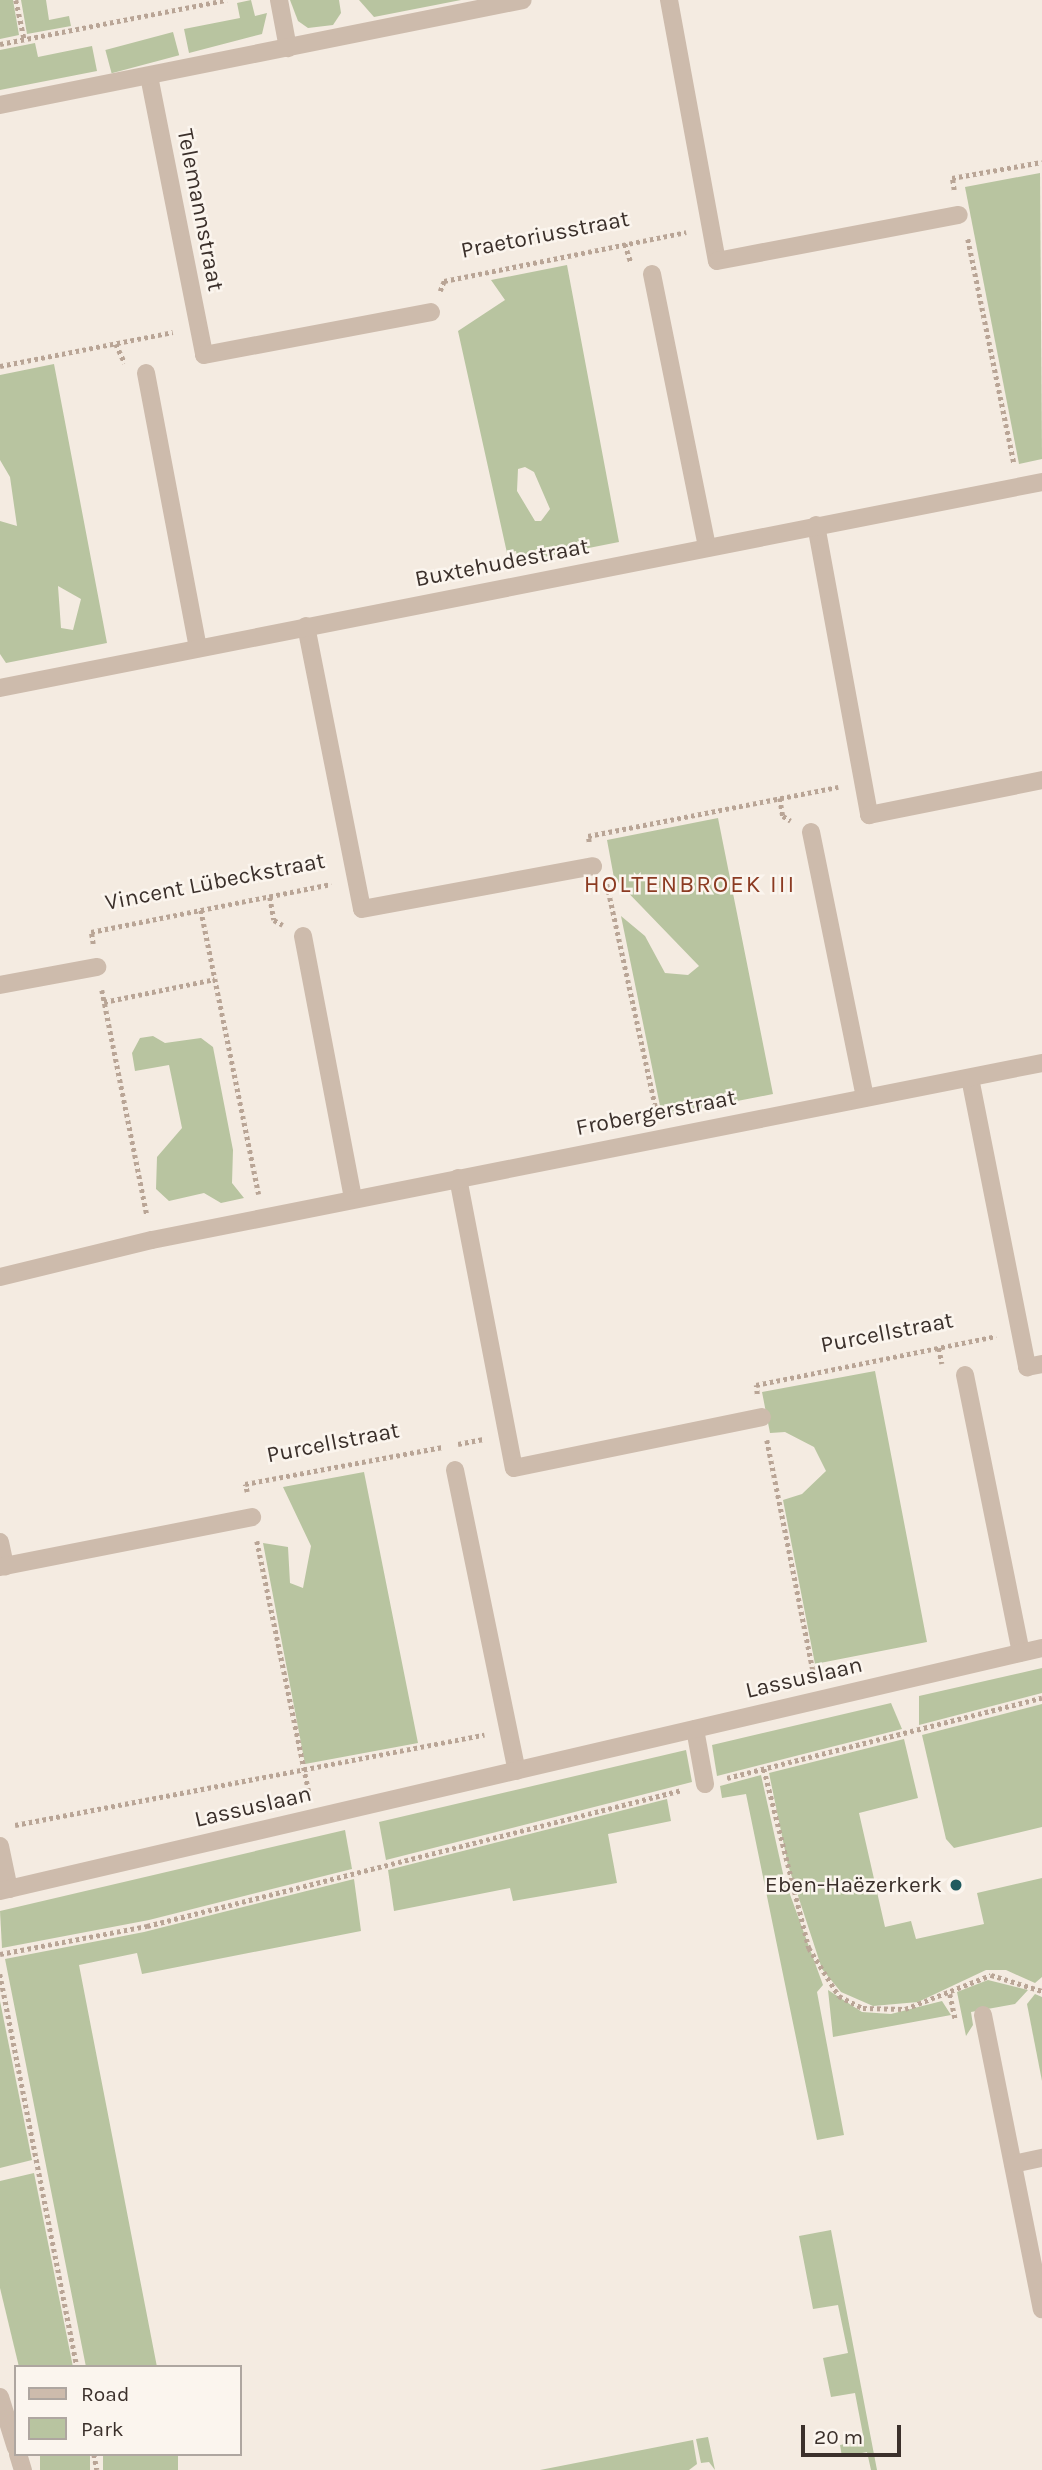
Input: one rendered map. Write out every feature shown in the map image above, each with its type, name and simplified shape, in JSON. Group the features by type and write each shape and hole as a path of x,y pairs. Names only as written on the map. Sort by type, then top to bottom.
{"street":[{"path":"279,0 288,48"},
{"path":"0,104 523,0"},
{"path":"669,0 717,261 959,215"},
{"name":"Telemannstraat","path":"149,76 204,355 431,312"},
{"path":"652,274 707,547"},
{"path":"146,373 198,647"},
{"name":"Buxtehudestraat","path":"0,688 1042,482"},
{"path":"816,525 869,815 1042,780"},
{"path":"306,626 362,909 593,866"},
{"path":"811,832 865,1098"},
{"path":"303,936 353,1199"},
{"path":"0,985 97,967"},
{"name":"Frobergerstraat","path":"0,1277 152,1240 263,1217 661,1136 1042,1063"},
{"path":"970,1078 1020,1332 1035,1366"},
{"path":"458,1178 514,1468 762,1417"},
{"path":"965,1375 1021,1653"},
{"path":"455,1470 517,1771"},
{"path":"0,1542 2,1567 252,1517"},
{"name":"Lassuslaan","path":"4,1890 1042,1648"},
{"path":"695,1729 705,1784"},
{"path":"0,1846 4,1890"},
{"path":"983,2015 1042,2309"},
{"path":"1013,2164 1042,2158"},
{"path":"0,2397 14,2442"}],"path":[{"path":"16,0 24,39"},
{"path":"0,44 227,0"},
{"path":"1019,486 973,255 959,215 952,178 1042,162"},
{"name":"Praetoriusstraat","path":"431,312 444,281 710,227"},
{"path":"0,366 198,326"},
{"path":"661,1136 616,908 605,878 593,866 588,836 863,782"},
{"name":"Vincent Lübeckstraat","path":"97,967 90,932 356,879"},
{"path":"201,910 263,1217"},
{"path":"97,967 152,1240"},
{"path":"104,1002 215,979"},
{"name":"Purcellstraat","path":"762,1417 756,1385 1020,1332"},
{"path":"762,1417 819,1700"},
{"name":"Purcellstraat","path":"252,1517 245,1485 508,1434"},
{"path":"252,1517 314,1818"},
{"path":"0,1954 147,1926 1042,1698"},
{"path":"0,1828 509,1730"},
{"path":"764,1769 809,1948 839,1996 863,2008 905,2009 991,1975 1042,1992"},
{"path":"0,1973 77,2365"}],"green space":[{"path":"0,0 13,0 19,35 0,39"},
{"path":"21,0 46,0 49,20 69,16 71,26 27,34"},
{"path":"251,0 255,16 267,13 262,34 189,53 184,29 240,18 237,3"},
{"path":"290,0 339,0 341,13 333,25 308,28 298,21"},
{"path":"359,0 461,0 374,17"},
{"path":"173,32 179,55 112,73 105,50"},
{"path":"35,43 38,57 92,46 97,71 0,90 0,50"},
{"path":"1040,173 1042,459 1019,464 965,187"},
{"path":"567,265 619,542 518,562 516,551 507,553 458,331 505,300 491,280","holes":["525,467 534,472 550,509 541,521 535,521 517,491 518,469"]},
{"path":"54,364 107,643 6,663 0,654 0,521 17,526 10,477 0,460 0,375","holes":["58,586 81,599 73,630 61,628"]},
{"path":"718,818 773,1094 671,1114 670,1105 660,1106 621,916 645,936 665,973 688,975 699,966 614,878 607,840"},
{"path":"153,1036 165,1043 201,1038 213,1047 233,1150 232,1183 244,1198 221,1203 204,1193 169,1201 156,1189 157,1157 182,1128 169,1065 135,1071 132,1053 140,1038"},
{"path":"875,1371 927,1642 815,1664 783,1500 802,1494 826,1471 814,1447 785,1432 770,1433 762,1392"},
{"path":"364,1472 418,1743 305,1764 263,1543 288,1547 290,1583 303,1588 311,1546 283,1487"},
{"path":"1042,1668 1042,1693 919,1725 919,1696"},
{"path":"891,1703 902,1729 717,1776 712,1745"},
{"path":"1042,1704 1042,1827 954,1848 946,1839 922,1735"},
{"path":"904,1739 918,1798 859,1813 885,1927 911,1921 916,1939 984,1924 977,1893 1042,1878 1042,1977 1035,1983 1006,1970 986,1970 918,2002 873,2006 841,1992 822,1969 788,1865 769,1773"},
{"path":"686,1750 692,1782 386,1860 379,1822"},
{"path":"761,1775 784,1878 823,1985 817,1992 844,2135 817,2140 746,1794 722,1798 720,1786"},
{"path":"667,1799 671,1821 608,1834 617,1883 513,1901 510,1888 394,1911 388,1870"},
{"path":"345,1830 352,1869 149,1920 2,1948 0,1911"},
{"path":"354,1879 361,1931 142,1974 137,1953 79,1965 157,2365 86,2365 5,1959 144,1932"},
{"path":"988,1980 1028,1990 1015,2004 971,2012 973,2025 966,2036 957,1992"},
{"path":"828,1990 862,2012 891,2014 942,2001 951,2015 833,2037"},
{"path":"1035,1994 1042,1997 1042,2081 1027,2004"},
{"path":"0,2001 32,2160 0,2168"},
{"path":"34,2173 73,2365 19,2365 0,2288 0,2181"},
{"path":"831,2230 877,2470 871,2470 867,2452 842,2457 840,2445 864,2440 855,2393 831,2397 823,2358 848,2353 838,2305 813,2309 799,2236"},
{"path":"708,2437 715,2470 709,2462 701,2463 696,2439"},
{"path":"693,2440 697,2464 689,2470 540,2470"},
{"path":"40,2456 90,2456 90,2470 40,2470"},
{"path":"103,2456 178,2456 178,2470 103,2470"}],"place":[{"name":"Eben-Haëzerkerk","path":"956,1885"}],"district":[{"name":"HOLTENBROEK III","path":"690,885"}]}
